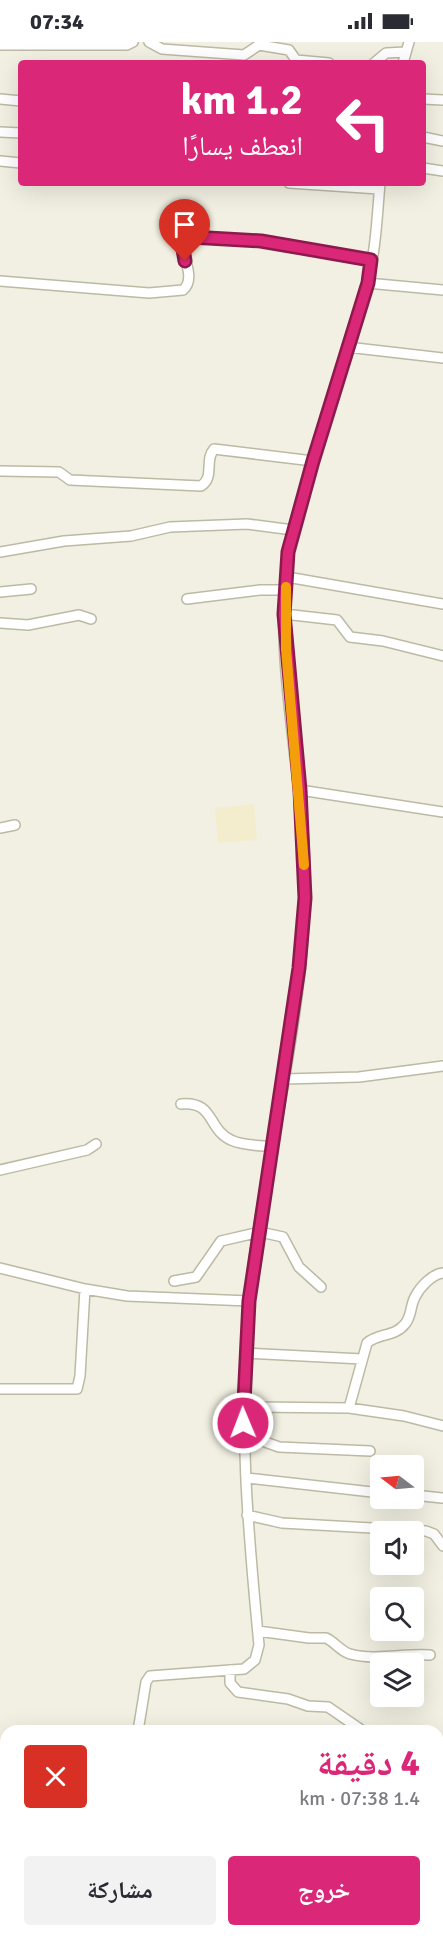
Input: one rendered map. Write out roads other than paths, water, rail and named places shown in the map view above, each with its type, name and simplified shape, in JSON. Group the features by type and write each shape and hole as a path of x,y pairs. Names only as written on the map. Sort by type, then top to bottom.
{"street":[{"path":"0,45 127,45 133,42"},
{"path":"149,42 162,49 244,55 259,45 289,50 296,60"},
{"path":"404,60 408,42"},
{"path":"378,60 386,53 406,52"},
{"path":"0,99 18,101"},
{"path":"426,99 443,100"},
{"path":"0,132 18,133"},
{"path":"426,138 443,141"},
{"path":"0,161 18,163"},
{"path":"426,168 443,171"},
{"path":"139,1725 146,1682 150,1676 244,1669 255,1660 259,1645 247,1515 248,1478 242,1407 249,1301 284,1079 299,968 305,898 300,790 284,614 287,577 293,530 368,283 380,186"},
{"path":"0,281 149,293 183,290 188,285 189,276 182,243 191,237 261,241 371,260"},
{"path":"368,283 443,290"},
{"path":"347,347 443,358"},
{"path":"0,471 59,472 70,480 201,486 208,478 209,459 214,449 313,461"},
{"path":"0,552 64,541 131,536 181,527 247,524 293,530"},
{"path":"287,577 443,604"},
{"path":"0,592 31,589"},
{"path":"187,598 260,590 286,590"},
{"path":"284,614 337,620 350,637 383,641 443,656"},
{"path":"0,623 28,625 79,615 92,619"},
{"path":"300,790 443,812"},
{"path":"0,828 15,825"},
{"path":"284,1079 359,1077 443,1066"},
{"path":"181,1104 191,1103 205,1109 216,1127 231,1140 273,1147"},
{"path":"0,1170 87,1150 96,1144"},
{"path":"174,1281 196,1277 221,1240 260,1232 283,1237 299,1266 321,1287"},
{"path":"0,1268 86,1289 127,1296 249,1301"},
{"path":"349,1408 367,1343 372,1338 401,1329 410,1317 415,1298 432,1277 443,1273"},
{"path":"0,1389 77,1389 80,1376 86,1289"},
{"path":"246,1353 362,1359"},
{"path":"242,1407 349,1408 404,1416 443,1426"},
{"path":"244,1439 257,1439 279,1447 370,1451"},
{"path":"248,1478 370,1492"},
{"path":"424,1496 442,1498"},
{"path":"247,1515 282,1523 426,1531 434,1534 443,1546"},
{"path":"258,1631 326,1638 343,1651 354,1654 388,1657 430,1655"},
{"path":"230,1670 230,1683 237,1692 288,1699 308,1706 328,1707 354,1725"}]}
